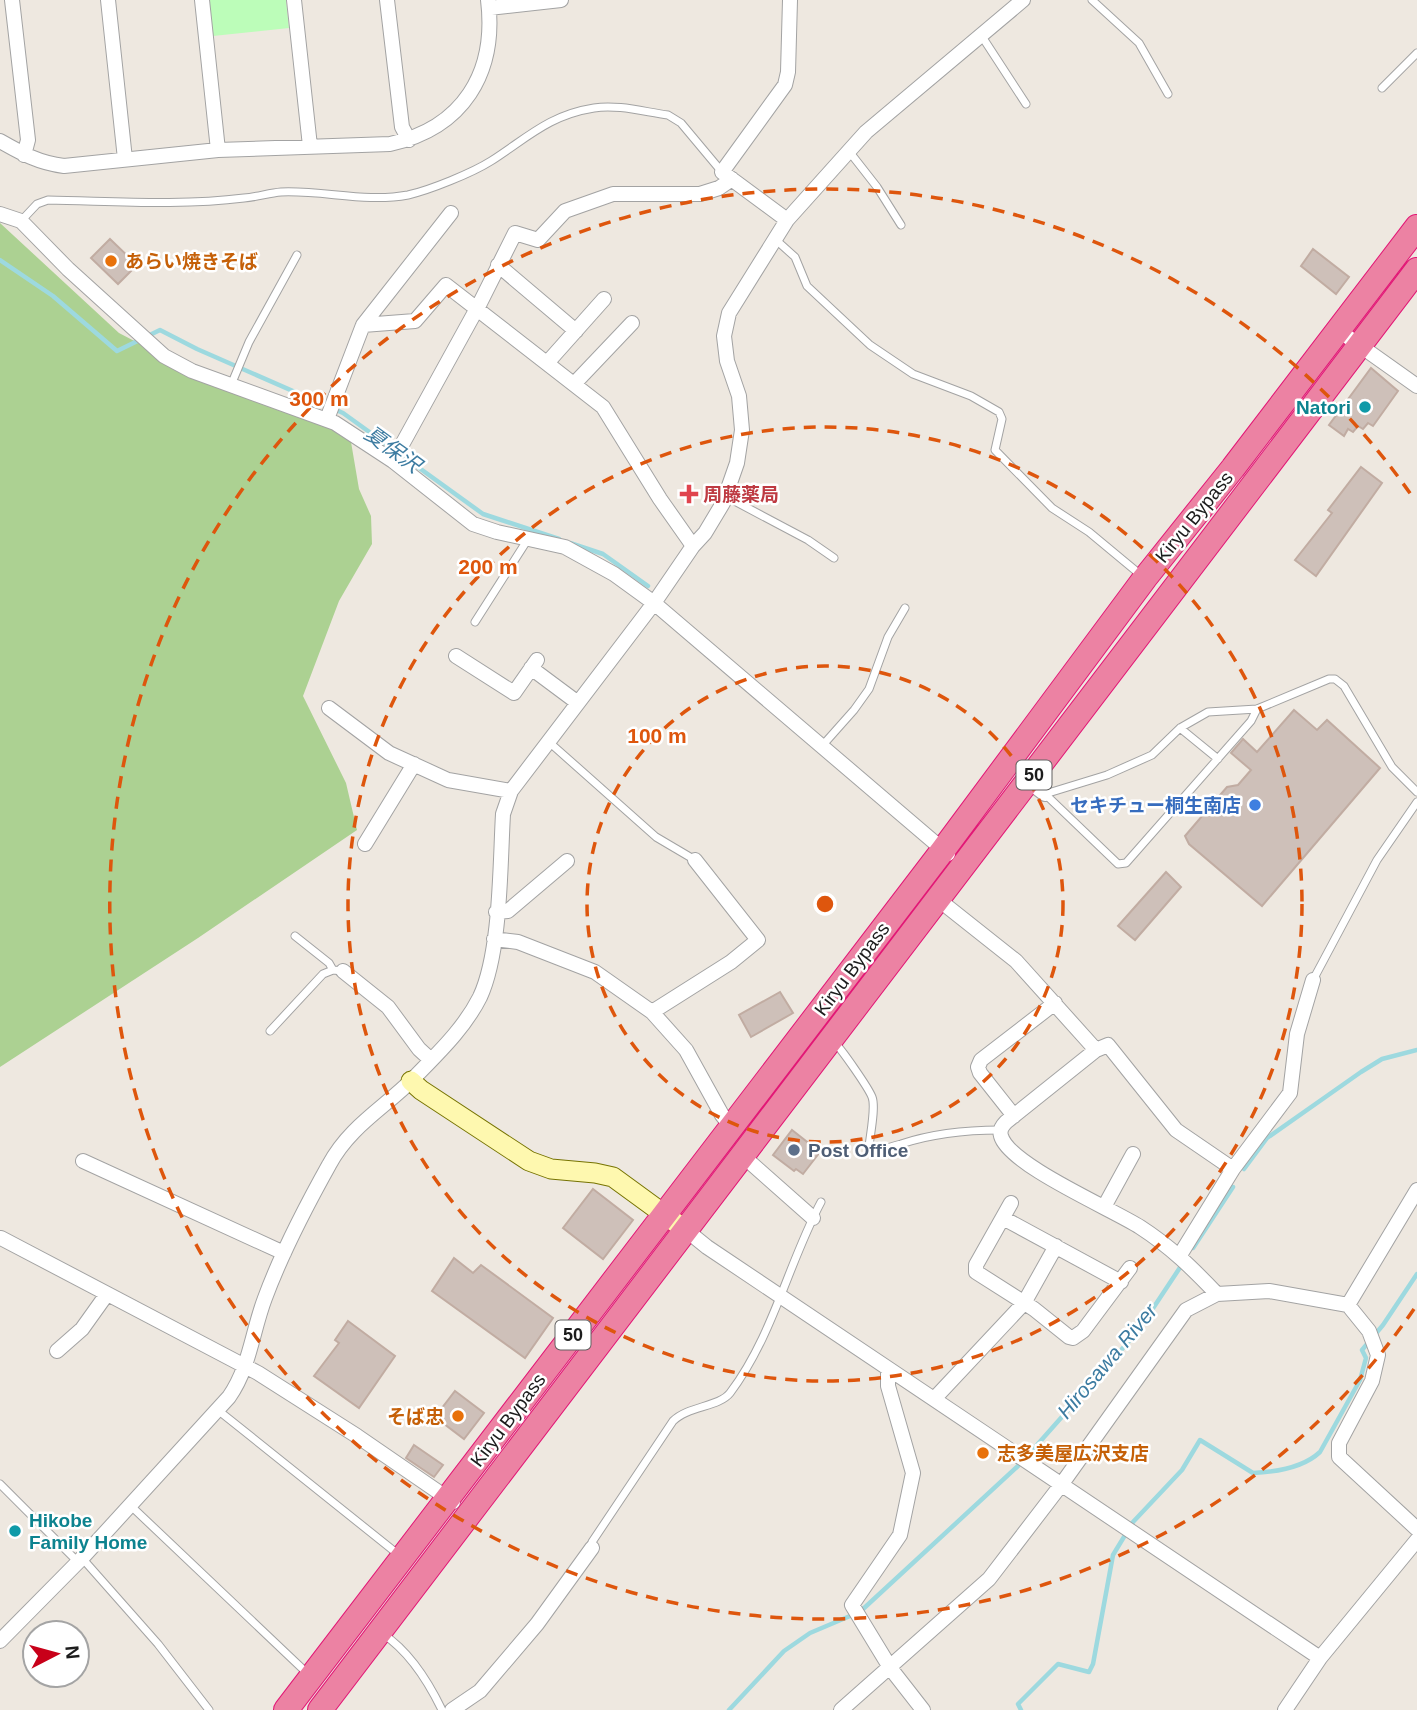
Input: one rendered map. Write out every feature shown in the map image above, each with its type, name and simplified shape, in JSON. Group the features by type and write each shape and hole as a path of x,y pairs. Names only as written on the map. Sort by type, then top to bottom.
{"highway":[{"name":"Kiryu Bypass","path":"286,1710 943,850 1145,578 1233,468 1417,227"},
{"name":"Kiryu Bypass","path":"320,1710 964,867 1037,788 1417,270"}],"street":[{"path":"12,0 28,140 24,155"},
{"path":"108,0 125,159"},
{"path":"202,0 218,150"},
{"path":"294,0 310,146"},
{"path":"387,0 402,127 409,140"},
{"path":"0,141 47,164 64,166 218,150 390,144 409,140 445,121 461,107 472,91 489,48 489,4 561,0"},
{"path":"393,461 477,309 515,233 538,240 565,211 613,194 700,194 719,188 785,85 788,72 790,0"},
{"path":"0,1642 219,1411 239,1384 264,1299 284,1253 337,1149 370,1114 411,1081 431,1060 461,1026 480,996 491,964 503,814 511,791 705,533 725,496 737,463 742,430 740,396 727,361 724,336 726,325 729,313 775,239 787,220 848,150 980,34 1023,0"},
{"path":"727,176 787,220"},
{"path":"327,419 363,325 451,213"},
{"path":"0,214 21,220 68,269 164,356 192,371 327,419 393,461 473,524 565,547 614,574 654,603 964,867"},
{"path":"498,265 576,331"},
{"path":"363,325 415,321 446,285 603,407 660,499 694,546"},
{"path":"547,363 604,299"},
{"path":"574,384 632,323"},
{"path":"1338,330 1417,386"},
{"path":"456,656 514,693 534,664 578,703"},
{"path":"329,708 389,753 448,780 511,791"},
{"path":"365,844 414,764"},
{"path":"652,1012 731,962 758,940 695,860"},
{"path":"496,912 508,911 567,862"},
{"path":"939,900 1007,953 1096,1050"},
{"path":"494,939 518,942 595,972 652,1012 685,1050 732,1128"},
{"path":"338,971 388,1007 419,1049 431,1060"},
{"path":"1180,1255 1233,1169 1290,1093 1297,1034 1312,980"},
{"path":"1014,1115 978,1067 981,1060 1055,1003"},
{"path":"1217,1294 1180,1255 1139,1227 1031,1168 1005,1144 1000,1130 1014,1115 1096,1050 1108,1045 1176,1130 1233,1169"},
{"path":"411,1081 529,1161 551,1169 613,1177 707,1247 1320,1658"},
{"path":"1104,1207 1133,1154"},
{"path":"743,1156 813,1218"},
{"path":"83,1161 284,1253"},
{"path":"1348,1305 1417,1190"},
{"path":"1011,1203 976,1265 976,1272 1073,1338 1083,1331 1130,1268"},
{"path":"1003,1218 1121,1282"},
{"path":"1,1239 246,1367 357,1436 470,1514"},
{"path":"934,1399 1024,1303 1056,1246"},
{"path":"841,1710 891,1669 989,1579 1061,1485 1186,1310 1217,1294 1269,1291 1348,1305 1369,1331 1378,1356 1372,1381 1339,1443 1339,1457 1417,1529"},
{"path":"57,1351 82,1329 107,1294"},
{"path":"888,1370 888,1386 913,1473 900,1535 852,1605 891,1669 923,1710"},
{"path":"1285,1710 1320,1658 1417,1540"},
{"path":"452,1710 480,1691 537,1624 592,1548"}],"lane":[{"path":"1092,0 1139,43 1168,94"},
{"path":"980,34 1026,104"},
{"path":"1382,88 1417,53"},
{"path":"21,220 37,204 48,200 175,201 244,198 279,192 311,192 347,197 410,194 489,162 539,127 597,108 648,112 675,118 727,176"},
{"path":"848,150 877,187 901,225"},
{"path":"775,239 795,257 807,286 870,345 913,374 963,392 999,412 1002,419 995,450 1052,508 1089,532 1145,578"},
{"path":"231,385 249,342 297,255"},
{"path":"725,496 808,540 834,558"},
{"path":"475,622 528,538"},
{"path":"822,746 869,689 888,637 905,608"},
{"path":"1037,788 1092,781 1160,749 1180,728 1208,712 1257,709 1329,679 1344,685 1392,767 1417,792"},
{"path":"1037,788 1121,865 1126,863 1218,759 1251,721 1257,709"},
{"path":"1180,728 1218,759"},
{"path":"548,742 656,837 695,860"},
{"path":"1312,980 1377,860 1417,802"},
{"path":"295,936 338,971"},
{"path":"270,1031 323,974 338,971"},
{"path":"832,1040 843,1050 872,1096 869,1147 887,1148 931,1135 1000,1130"},
{"path":"592,1548 593,1542 673,1421 686,1410 725,1398 729,1394 768,1326 821,1202"},
{"path":"219,1411 403,1557"},
{"path":"0,1484 80,1560 158,1644 209,1710"},
{"path":"131,1506 299,1668 311,1676"},
{"path":"380,1632 413,1661 442,1710"}],"green space":[{"path":"209,0 286,0 289,28 213,36"},
{"path":"0,223 119,333 192,371 332,427 351,442 359,489 371,516 372,544 339,601 303,696 346,783 357,830 0,1067"}],"building":[{"path":"110,239 137,265 118,284 91,258"},
{"path":"1313,249 1349,277 1336,294 1301,266"},
{"name":"Natori","path":"1371,368 1398,391 1373,426 1368,423 1363,429 1358,426 1353,432 1348,429 1344,436 1329,425"},
{"path":"1361,467 1382,483 1316,576 1295,560 1332,513 1328,510"},
{"path":"1294,710 1317,730 1327,720 1380,768 1262,906 1189,844 1185,836 1227,787 1238,785 1251,770 1231,753 1243,739 1257,752"},
{"path":"1166,872 1181,887 1135,940 1118,926"},
{"path":"780,992 793,1013 751,1037 739,1015"},
{"path":"792,1130 820,1152 803,1174 796,1169 794,1171 773,1155"},
{"path":"593,1189 633,1220 603,1259 563,1228"},
{"path":"454,1258 473,1273 481,1265 553,1318 525,1358 432,1291"},
{"path":"348,1321 395,1356 359,1408 314,1376 339,1343 335,1340"},
{"path":"455,1391 484,1413 464,1439 435,1417"},
{"path":"414,1445 443,1465 434,1477 406,1458"}],"waterway":[{"name":"夏保沢","path":"0,260 53,296 117,351 160,330 343,413 483,514 559,539"},
{"name":"夏保沢","path":"570,543 603,554 648,586"},
{"name":"Hirosawa River","path":"1244,1169 1267,1138 1361,1072 1382,1059 1417,1050"},
{"name":"Hirosawa River","path":"1193,1248 1233,1187"},
{"name":"Hirosawa River","path":"1029,1454 1138,1331 1181,1266"},
{"path":"1021,1710 1018,1704 1058,1664 1089,1672 1093,1664 1113,1555 1133,1522 1182,1470 1200,1440 1253,1473 1289,1468 1306,1462 1320,1452 1360,1380 1366,1358 1362,1350 1383,1325 1417,1274"},
{"name":"Hirosawa River","path":"862,1610 1018,1466"},
{"name":"Hirosawa River","path":"729,1710 784,1651 810,1633 850,1616"}],"place":[{"name":"あらい焼きそば","path":"111,261"},
{"name":"Natori","path":"1365,407"},
{"name":"周藤薬局","path":"689,494"},
{"name":"セキチュー桐生南店","path":"1255,805"},
{"name":"Post Office","path":"794,1150"},
{"name":"そば忠","path":"458,1416"},
{"name":"志多美屋広沢支店","path":"983,1453"},
{"name":"Hikobe Family Home","path":"15,1531"}]}
